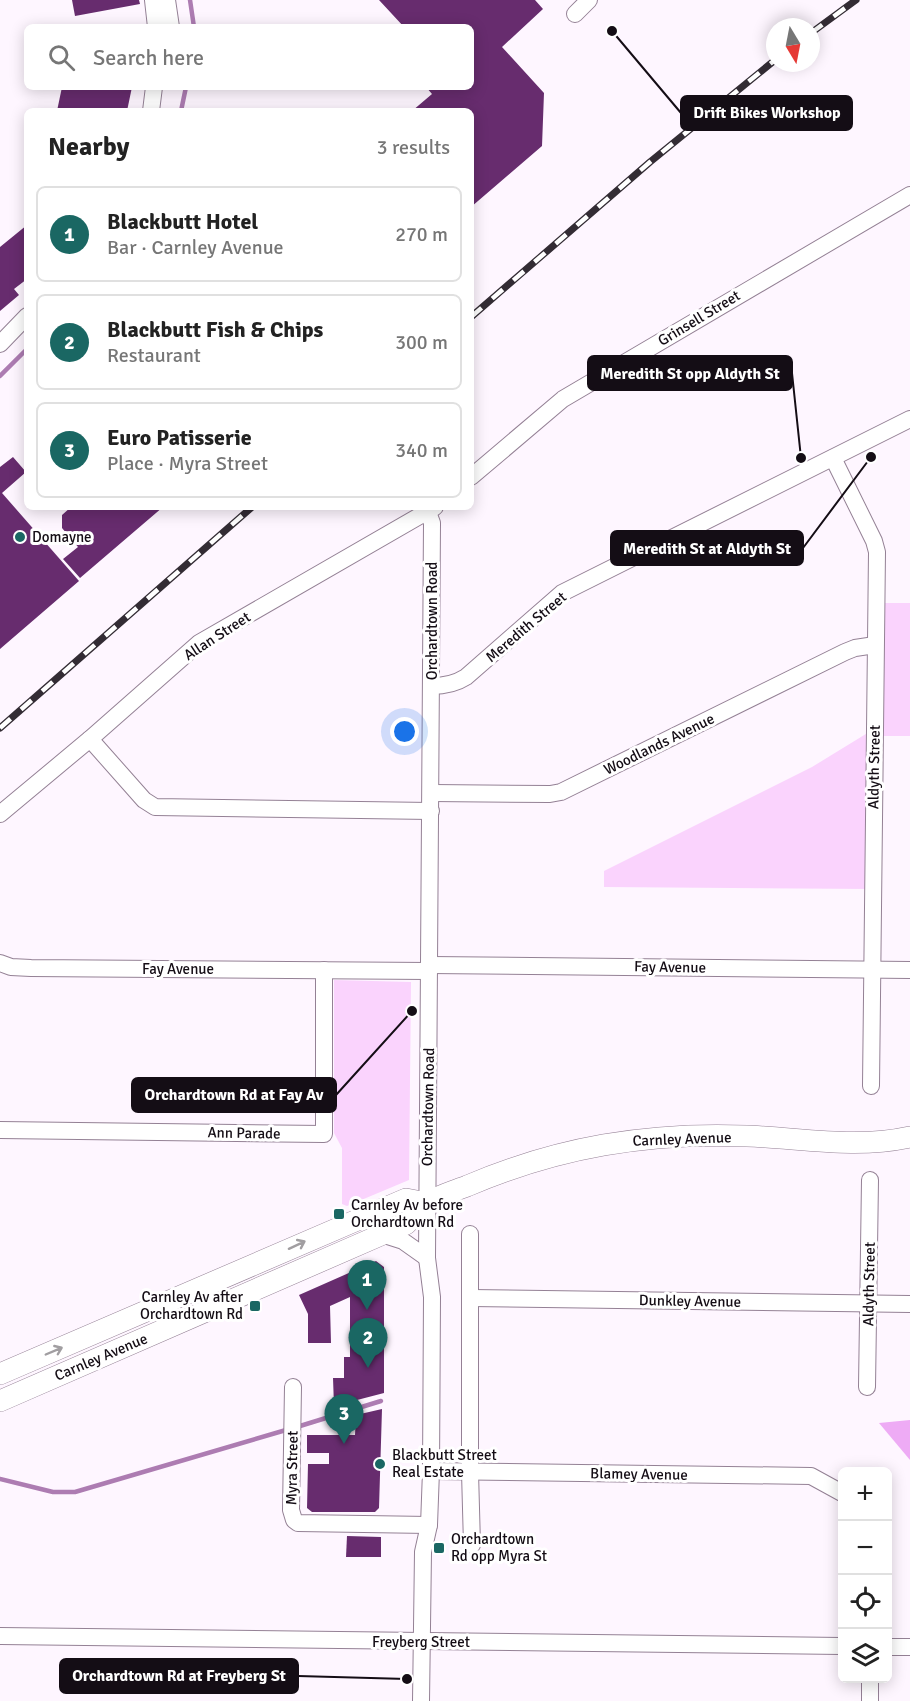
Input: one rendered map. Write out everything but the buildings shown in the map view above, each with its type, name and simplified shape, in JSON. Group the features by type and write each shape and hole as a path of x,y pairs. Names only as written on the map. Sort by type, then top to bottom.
{"main road":[{"name":"Carnley Avenue","path":"0,1401 406,1224 427,1203 492,1175 575,1149 648,1137 745,1136 848,1143 891,1141 910,1137"},
{"name":"Carnley Avenue","path":"0,1374 400,1201 406,1199 427,1203"}],"street":[{"path":"153,0 156,24"},
{"path":"167,0 171,24"},
{"path":"574,14 589,0"},
{"path":"152,108 155,90"},
{"name":"Grinsell Street","path":"474,474 563,399 910,195"},
{"path":"0,344 24,319"},
{"name":"Meredith Street","path":"432,686 457,683 466,677 562,594 910,419"},
{"name":"Aldyth Street","path":"833,458 876,546 871,1086"},
{"name":"Allan Street","path":"0,814 199,643 429,510"},
{"name":"Orchardtown Road","path":"422,1701 423,1552 429,1525 431,1471 432,1297 427,1258 427,1203 432,793 431,510"},
{"name":"Woodlands Avenue","path":"432,793 550,794 561,792 845,652 875,645"},
{"path":"90,739 144,800 155,807 431,811"},
{"name":"Fay Avenue","path":"0,963 11,967 32,968 910,970"},
{"name":"Ann Parade","path":"0,1130 324,1134 324,970"},
{"name":"Aldyth Street","path":"867,1387 870,1180"},
{"path":"381,1234 404,1241 427,1258"},
{"path":"470,1234 472,1545"},
{"name":"Dunkley Avenue","path":"471,1298 910,1304"},
{"name":"Myra Street","path":"293,1387 291,1510 294,1521 298,1523 429,1525"},
{"name":"Blamey Avenue","path":"431,1471 811,1476 838,1490"},
{"name":"Freyberg Street","path":"0,1636 838,1646"},
{"path":"892,1647 910,1647"},
{"path":"870,1683 870,1701"}],"shaded area":[{"path":"875,603 910,603 910,736 874,736 872,889 604,887 604,871 812,767 874,729"},
{"path":"334,980 411,982 409,1180 347,1206 342,1204 342,1148 334,1133"},
{"path":"910,1420 910,1460 879,1423"}],"waterway":[{"path":"190,0 194,24"},
{"path":"182,108 185,90"},
{"path":"0,376 24,352"},
{"path":"300,1426 381,1401"},
{"path":"0,1479 53,1492 75,1492 286,1430"}],"railway":[{"path":"820,26 856,0"},
{"path":"474,314 650,162 766,67"},
{"path":"0,728 249,510"}],"place":[{"name":"Drift Bikes Workshop","path":"612,31"},
{"name":"Meredith St at Aldyth St","path":"871,457"},
{"name":"Meredith St opp Aldyth St","path":"801,458"},
{"name":"Domayne","path":"20,537"},
{"name":"Orchardtown Rd at Fay Av","path":"412,1011"},
{"name":"Carnley Av before Orchardtown Rd","path":"339,1214"},
{"name":"Carnley Av after Orchardtown Rd","path":"255,1306"},
{"name":"Blackbutt Hotel","path":"367,1310"},
{"name":"Blackbutt Fish & Chips","path":"368,1368"},
{"name":"Euro Patisserie","path":"344,1444"},
{"name":"Blackbutt Street Real Estate","path":"380,1464"},
{"name":"Orchardtown Rd opp Myra St","path":"439,1548"},
{"name":"Orchardtown Rd at Freyberg St","path":"407,1679"}]}
